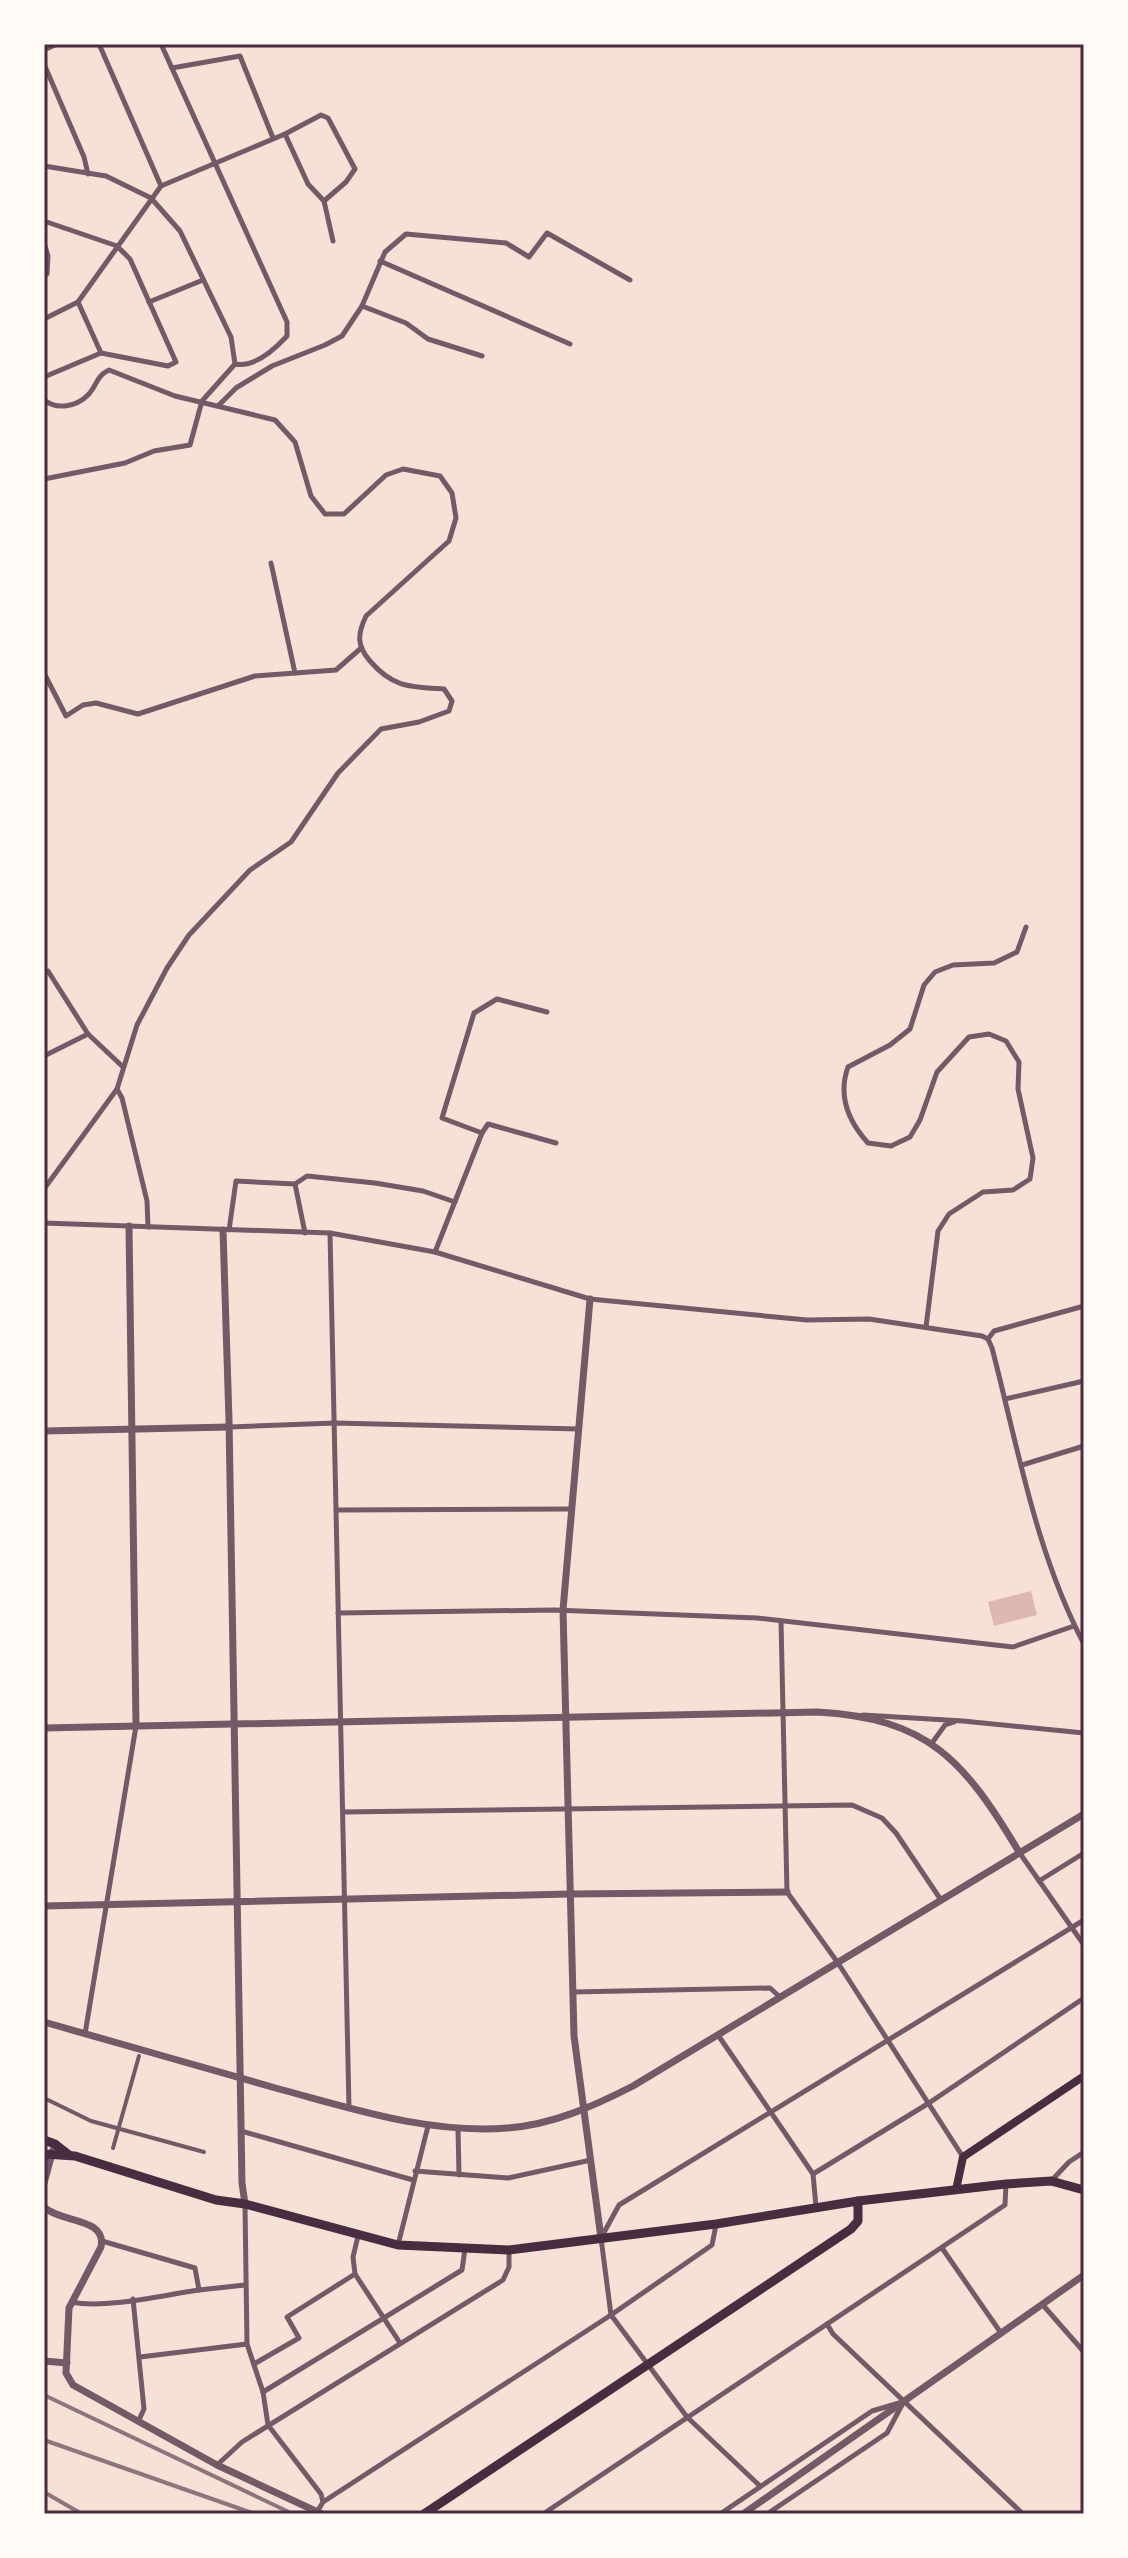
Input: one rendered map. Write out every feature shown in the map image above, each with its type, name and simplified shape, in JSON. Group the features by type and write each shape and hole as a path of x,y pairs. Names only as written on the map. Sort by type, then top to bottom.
{"main road":[{"path":"956,2190 963,2157 1084,2076"},
{"path":"44,2140 69,2155"},
{"path":"48,2155 69,2155 216,2200 245,2204 398,2245 509,2250 716,2224 858,2201 1006,2184 1051,2181 1084,2190"},
{"path":"424,2514 851,2229 858,2221 858,2201"}],"street":[{"path":"44,50 57,44"},
{"path":"99,44 161,186"},
{"path":"161,44 287,322 287,336 272,353 242,366 235,364"},
{"path":"172,68 240,56 273,138"},
{"path":"44,64 84,157 88,174"},
{"path":"44,319 78,302 161,186 285,134 321,115 328,118 355,169 346,182 324,201"},
{"path":"285,134 308,184 324,201 333,241"},
{"path":"44,166 106,176 151,198 180,231 231,337 235,364"},
{"path":"44,221 117,246 130,259 176,362 168,366 101,353 44,377"},
{"path":"219,406 236,388 272,366 342,336 362,306 385,252 406,234 506,243 529,257 547,233 630,280"},
{"path":"44,243 48,256 47,274 44,276"},
{"path":"380,261 570,344"},
{"path":"149,302 203,280"},
{"path":"78,302 101,353"},
{"path":"362,306 406,323 428,339 482,356"},
{"path":"44,479 125,463 154,451 190,445 202,401 235,364"},
{"path":"44,400 48,404 67,407 87,396 100,375 109,370 175,396 275,420 295,442 311,496 325,514 344,514 386,475 403,469 440,476 452,493 456,518 449,541 366,616 358,631 360,649 384,677 410,687 444,689 452,701 449,711 419,722 381,729 338,773 291,842 250,870 189,935 167,968 137,1025 117,1089 44,1189"},
{"path":"271,563 295,673"},
{"path":"44,673 66,716 83,705 96,703 138,714 255,676 336,670 360,649"},
{"path":"926,1327 938,1231 949,1214 983,1192 1013,1190 1030,1179 1033,1158 1018,1089 1019,1062 1006,1041 989,1034 969,1037 937,1072 920,1120 910,1137 891,1146 868,1143 852,1126 842,1084 848,1067 890,1045 910,1029 924,985 935,972 953,965 994,963 1017,952 1026,927"},
{"path":"44,973 48,971 88,1034 122,1066"},
{"path":"482,1133 442,1118 474,1013 497,999 547,1012"},
{"path":"44,1056 88,1034"},
{"path":"117,1089 122,1098 147,1201 148,1227"},
{"path":"435,1252 488,1124 556,1143"},
{"path":"102,2241 70,2302 66,2373 73,2385 217,2465 320,2513 323,2502 321,2494 268,2425 263,2392 247,2344 226,1230 236,1181 295,1184 307,1176 423,1191 455,1202"},
{"path":"295,1184 305,1233"},
{"path":"44,1223 330,1233 435,1252 590,1299 807,1320 869,1319 988,1339"},
{"path":"85,2034 136,1725 129,1226"},
{"path":"330,1233 349,2108"},
{"path":"590,1299 563,1610 565,1717 574,2036 611,2315 687,2417 760,2486"},
{"path":"988,1339 994,1331 1084,1306"},
{"path":"988,1339 1049,1565 1084,1644"},
{"path":"1005,1399 1084,1381"},
{"path":"44,1431 335,1423 579,1429"},
{"path":"1022,1465 1084,1446"},
{"path":"337,1510 572,1509"},
{"path":"338,1613 563,1610 781,1621 1013,1647 1074,1626"},
{"path":"781,1621 787,1892 838,1963 963,2157"},
{"path":"44,1728 783,1713 963,1721 1084,1733"},
{"path":"854,1714 891,1723 932,1743 971,1780 1084,1945"},
{"path":"932,1743 945,1725 963,1721"},
{"path":"343,1812 852,1805 882,1818 896,1833 941,1900"},
{"path":"44,2022 390,2120 428,2126 507,2128 585,2110 633,2086 1084,1814"},
{"path":"1039,1881 1084,1853"},
{"path":"44,1906 787,1892"},
{"path":"601,2238 619,2205 1084,1920"},
{"path":"573,1992 770,1988 781,1997"},
{"path":"813,2174 929,2103 1084,1998"},
{"path":"718,2035 813,2174 816,2207"},
{"path":"113,2148 139,2056"},
{"path":"44,2098 91,2121 204,2152"},
{"path":"398,2245 428,2126"},
{"path":"458,2128 459,2175"},
{"path":"241,2131 413,2180"},
{"path":"44,2183 48,2155 55,2144"},
{"path":"1051,2181 1084,2152"},
{"path":"415,2171 508,2178 591,2160"},
{"path":"543,2514 1005,2205 1006,2184"},
{"path":"44,2207 52,2214 95,2227 102,2241 195,2268 199,2290"},
{"path":"323,2502 611,2315 712,2245 716,2224"},
{"path":"358,2236 353,2257 355,2274 400,2343"},
{"path":"263,2392 462,2270 465,2248"},
{"path":"942,2248 1001,2333"},
{"path":"217,2465 242,2442 268,2425 503,2280 509,2267 509,2250"},
{"path":"254,2364 299,2338 287,2317 355,2274"},
{"path":"743,2514 1084,2275"},
{"path":"70,2302 81,2304 133,2299 245,2285"},
{"path":"133,2299 144,2409 138,2422"},
{"path":"1042,2304 1084,2352"},
{"path":"827,2324 833,2334 1023,2514"},
{"path":"140,2357 247,2344"},
{"path":"44,2361 67,2363"},
{"path":"720,2514 872,2411 904,2402"},
{"path":"767,2514 887,2433 904,2402"}],"shaded area":[{"path":"1031,1591 1037,1615 994,1626 988,1602"}],"railway":[{"path":"44,2395 293,2514"},
{"path":"44,2440 255,2514"},
{"path":"44,2492 82,2514"}]}
